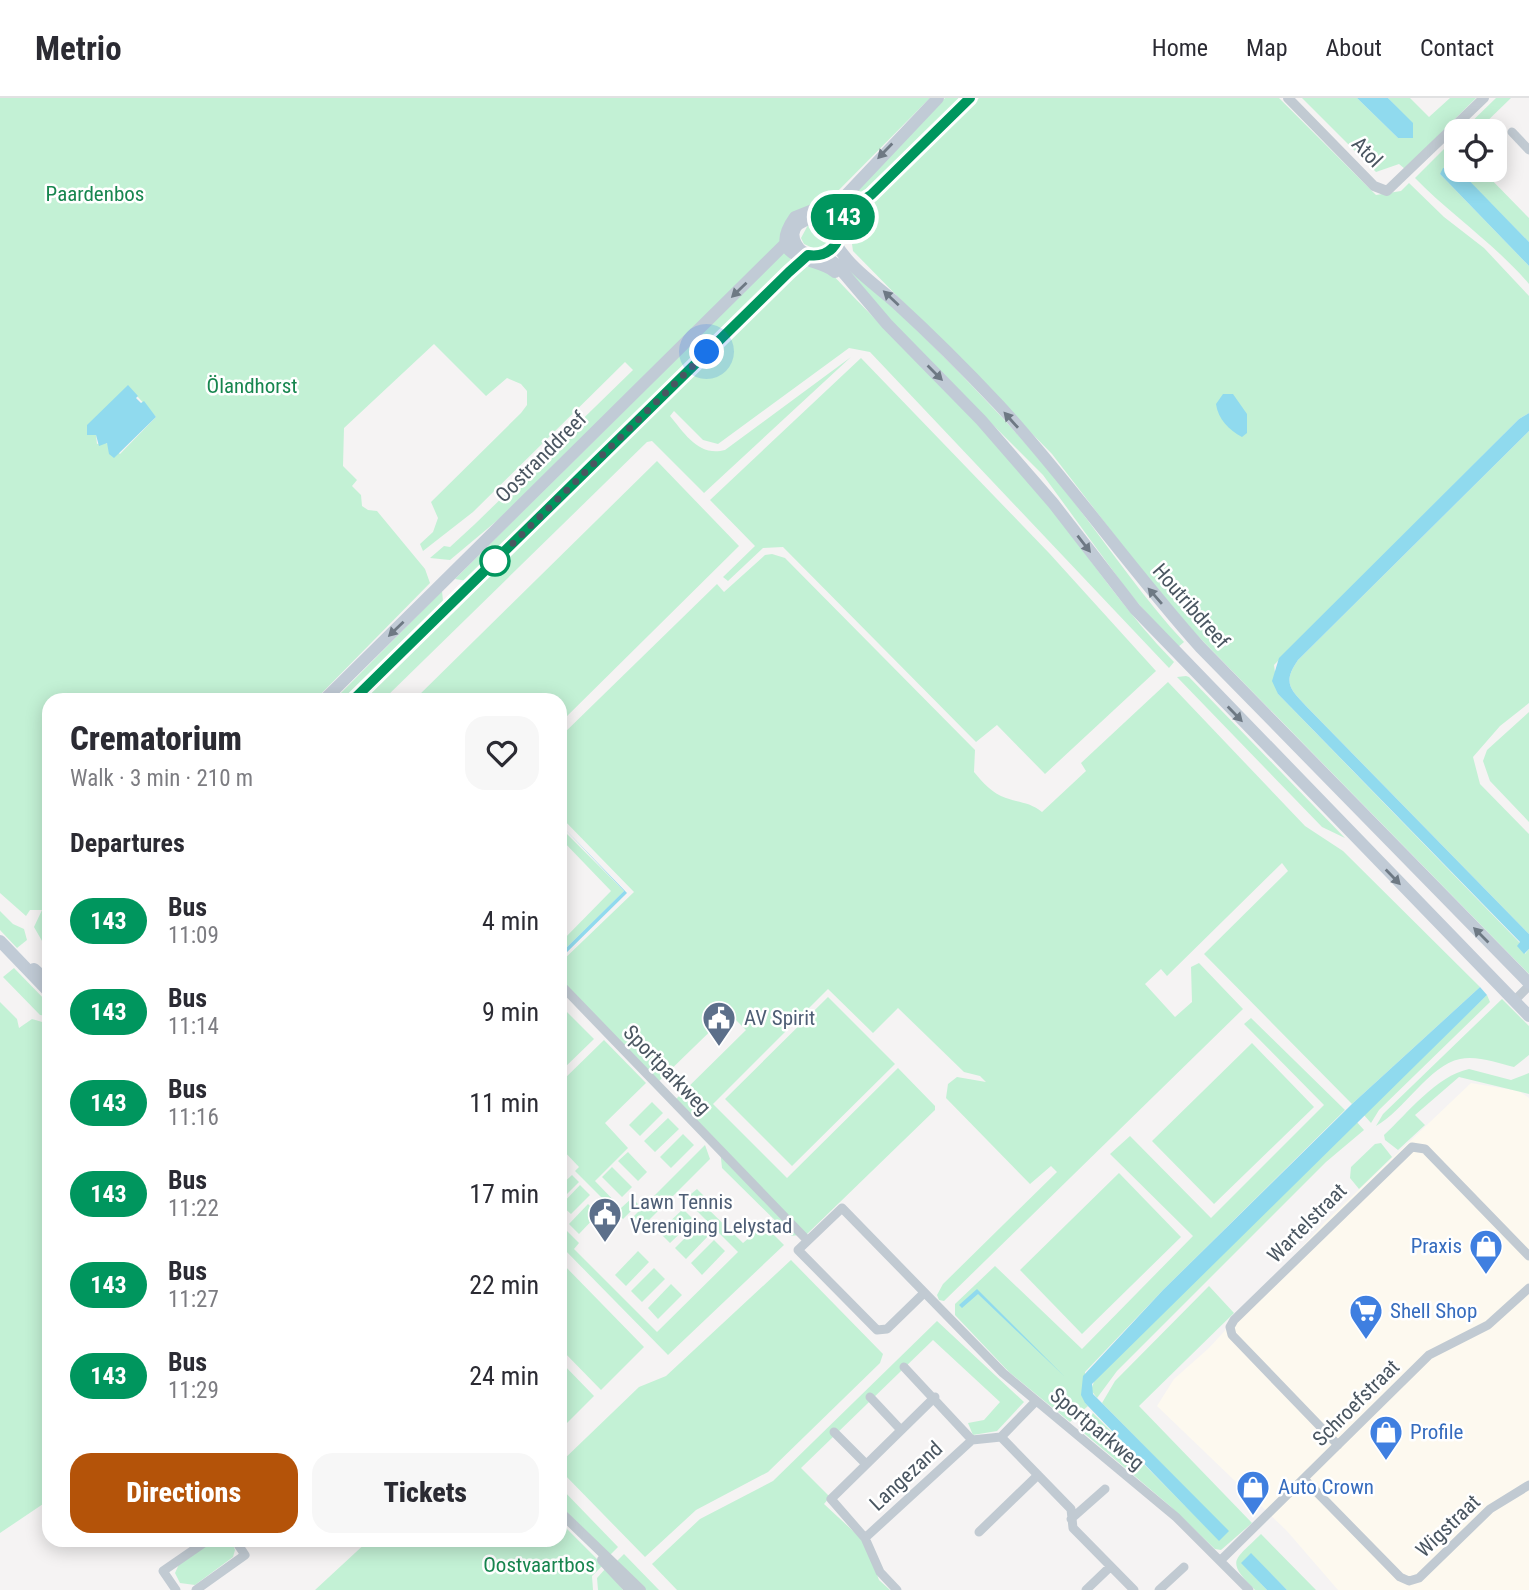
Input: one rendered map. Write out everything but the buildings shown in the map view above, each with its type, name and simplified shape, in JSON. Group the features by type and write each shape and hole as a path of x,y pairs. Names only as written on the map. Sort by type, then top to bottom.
{"main road":[{"path":"871,195 853,206 838,224 836,244 813,259 796,244 796,227 807,217 826,211 938,98"},
{"path":"866,275 847,249 849,220 970,98"},
{"name":"Oostranddreef","path":"331,693 787,242 789,226 795,217 809,209 826,211"},
{"path":"826,211 838,224"},
{"name":"Houtribdreef","path":"787,242 793,254 836,264 854,287 981,420 1053,503 1135,609 1529,1016"},
{"name":"Houtribdreef","path":"836,244 847,259 998,405 1068,484 1149,590 1200,647 1529,985"},
{"name":"Oostranddreef","path":"360,693 813,259"},
{"path":"0,940 42,979"}],"street":[{"name":"Atol","path":"1288,98 1374,186 1387,191 1484,98"},
{"path":"1512,132 1529,149"},
{"path":"1514,1001 1529,985"},
{"name":"Sportparkweg","path":"567,991 807,1240 842,1208 924,1293 1036,1401 1175,1517 1249,1590"},
{"name":"Wartelstraat","path":"1338,1445 1232,1335 1230,1327 1234,1320 1412,1147 1424,1149 1529,1256"},
{"path":"807,1240 798,1250 877,1330 887,1329 924,1293"},
{"name":"Schroefstraat","path":"1221,1560 1429,1355 1494,1321 1529,1287"},
{"name":"Langezand","path":"904,1367 935,1397 972,1440"},
{"name":"Langezand","path":"870,1397 901,1430"},
{"name":"Langezand","path":"897,1590 880,1572 865,1538 831,1502 935,1397"},
{"path":"1036,1401 1001,1437 1071,1508 1073,1528 1134,1590"},
{"name":"Langezand","path":"834,1432 866,1464"},
{"name":"Langezand","path":"865,1538 972,1440 1001,1437"},
{"path":"979,1532 1038,1475"},
{"name":"Wigstraat","path":"1304,1479 1400,1577 1409,1581 1419,1578 1490,1509 1529,1485"},
{"path":"1071,1520 1105,1489"},
{"path":"567,1520 640,1590"},
{"path":"567,1521 630,1590"},
{"path":"176,1590 163,1571 198,1547"},
{"path":"196,1590 245,1555 240,1547"},
{"path":"1086,1590 1111,1567"},
{"path":"1159,1590 1184,1567"}],"shaded area":[{"path":"1471,1083 1519,1091 1529,1098 1529,1590 1338,1590 1287,1531 1157,1406 1174,1379 1209,1348 1325,1222"}],"green space":[{"path":"0,98 930,98 830,199 824,204 798,210 781,244 512,508 450,560 430,558 444,546 450,547 475,524 633,370 625,362 473,512 423,551 420,544 433,532 438,518 431,502 521,413 527,405 527,391 521,384 507,378 486,396 434,344 344,428 343,466 357,480 352,486 361,495 362,506 377,511 425,569 430,583 322,693 42,693 42,910 30,910 26,916 0,893","holes":["128,386 156,417 120,454 105,442 97,444 96,435 92,435"]},
{"path":"945,98 963,98 840,214 836,210"},
{"path":"979,98 1279,98 1376,195 1401,191 1409,183 1444,217 1484,248 1529,296 1529,413 1519,419 1274,665 1278,694 1520,943 1525,954 1529,949 1529,974 1194,632 1146,576 1052,454 853,251 850,230 857,217"},
{"path":"1302,98 1357,98 1398,138 1413,124 1388,98 1410,98 1429,117 1450,98 1476,98 1455,119 1444,119 1444,130 1405,169 1399,164 1376,172"},
{"path":"1496,98 1511,98 1489,119 1474,119"},
{"path":"1444,149 1444,170 1440,174 1444,182 1448,182 1529,266 1529,284 1516,269 1415,178"},
{"path":"1470,182 1494,182 1529,218 1529,242"},
{"path":"828,221 832,232 827,244 815,249 804,244 801,238 808,225"},
{"path":"785,251 794,264 467,581 455,579"},
{"path":"842,258 943,356 1016,433 1058,481 1146,598 1184,642 1177,648 1130,594 1043,475 901,333 838,262"},
{"path":"804,267 817,267 830,272 989,435 1038,492 1138,622 1174,662 1169,668 870,352 849,348 718,444 703,440 674,411 670,416 693,442 708,450 725,450 851,357 704,493 652,441 647,442 390,693 364,693 461,598 501,566 517,543"},
{"path":"861,358 1049,553 1156,671 1045,774 997,725 976,742 783,547 763,548 728,581 723,577 755,546 710,500"},
{"path":"1529,431 1529,703 1500,726 1473,757 1480,784 1529,834 1529,934 1306,706 1295,694 1289,679 1298,660"},
{"path":"657,461 739,546 567,716 567,693 421,693"},
{"path":"765,555 785,558 975,750 974,772 984,784 1001,796 1029,804 1042,812 1086,771 1081,763 1168,682 1305,826 1343,851 1480,987 1352,1104 1204,954 1288,871 1282,863 1167,976 1161,969 1145,984 1175,1017 1192,1002 1191,967 1199,963 1243,1009 944,1301 939,1300 937,1295 943,1284 1057,1172 1051,1166 1030,1184 946,1098 948,1084 957,1077 986,1082 980,1076 964,1072 898,1008 873,1033 828,989 713,1104 787,1178 898,1068 935,1106 935,1110 807,1234 791,1236 722,1168 720,1149 675,1100 746,1030 729,1013 658,1082 567,986 567,956 634,892 567,823 567,730 717,584 724,592"},
{"path":"442,591 443,601 351,693 341,693"},
{"path":"1186,676 1345,838 1322,827 1177,677"},
{"path":"1529,712 1529,822 1490,781 1483,761 1487,750"},
{"path":"567,834 624,891 567,947 567,936 611,891 567,845"},
{"path":"42,910 42,941 34,927"},
{"path":"0,911 13,924 24,929 27,940 17,948 0,930"},
{"path":"14,968 42,997 42,1015 40,1015 3,977"},
{"path":"1487,995 1490,1002 1379,1110 1371,1123 1363,1114"},
{"path":"828,997 895,1064 792,1166 725,1099"},
{"path":"1502,999 1529,1026 1529,1055 1514,1067 1473,1058 1449,1063 1427,1079 1397,1110 1376,1126 1383,1114"},
{"path":"0,1002 17,1019 19,1028 32,1019 42,1022 42,1505 0,1533"},
{"path":"567,1012 594,1039 567,1065"},
{"path":"1251,1018 1345,1110 1163,1290 1085,1372 1085,1403 1088,1406 1070,1422 1009,1372 955,1315 955,1304 995,1266 1082,1349 1193,1236 1110,1154 1130,1136 1211,1218 1324,1105 1244,1024"},
{"path":"604,1040 646,1083 605,1123 628,1148 595,1181 621,1208 632,1198 638,1204 623,1219 575,1171 579,1167 567,1154 567,1076"},
{"path":"1252,1043 1314,1107 1214,1204 1152,1141"},
{"path":"1469,1069 1511,1080 1529,1073 1529,1094 1459,1077 1415,1115 1425,1125 1398,1150 1385,1140 1384,1135 1434,1087"},
{"path":"652,1102 663,1113 640,1136 629,1125"},
{"path":"668,1118 679,1129 655,1152 644,1141"},
{"path":"1356,1121 1364,1130 1326,1162 1117,1371 1097,1398 1091,1390 1095,1379"},
{"path":"683,1134 694,1145 671,1168 660,1157"},
{"path":"1381,1143 1392,1157 1359,1189 1350,1178 1351,1167 1375,1144"},
{"path":"705,1145 710,1159 640,1229 631,1219"},
{"path":"628,1152 647,1172 638,1181 618,1161"},
{"path":"612,1167 632,1187 622,1197 602,1177"},
{"path":"1119,1173 1181,1237 1082,1334 1020,1270"},
{"path":"572,1175 579,1182 567,1194 567,1180"},
{"path":"580,1185 590,1195 571,1214 567,1210 567,1199"},
{"path":"697,1189 710,1202 706,1207 743,1243 764,1225 784,1245 668,1355 567,1252 567,1231 579,1243 574,1249 657,1332 738,1252 685,1199"},
{"path":"588,1204 598,1214 579,1234 569,1224"},
{"path":"683,1209 694,1220 670,1243 659,1232"},
{"path":"698,1225 709,1235 686,1259 675,1248"},
{"path":"714,1240 725,1251 702,1275 691,1263"},
{"path":"638,1251 649,1262 626,1286 615,1275"},
{"path":"791,1260 883,1354 880,1363 768,1472 696,1510 645,1557 567,1477 567,1456 639,1387 666,1376"},
{"path":"567,1268 644,1347 601,1390 567,1355"},
{"path":"654,1268 665,1279 642,1302 631,1291"},
{"path":"671,1284 682,1295 658,1319 648,1308"},
{"path":"1209,1286 1234,1313 1139,1406 1252,1523 1221,1550 1215,1549 1170,1506 1079,1429 1093,1413 1219,1540 1228,1531 1102,1403 1115,1381"},
{"path":"937,1321 1024,1402 997,1431 973,1435 968,1423 984,1420 1000,1402 933,1340 801,1468 830,1497 824,1504 866,1543 879,1580 890,1590 677,1590 652,1564 700,1519 773,1481"},
{"path":"567,1368 594,1396 567,1423"},
{"path":"567,1494 618,1547 609,1556 567,1512"},
{"name":"Oostvaartbos","path":"567,1529 603,1565 592,1576 593,1590 315,1590 361,1547 567,1547"},
{"path":"1261,1534 1316,1590 1287,1590 1251,1554 1242,1563 1267,1590 1255,1590 1239,1572 1237,1561"},
{"path":"202,1547 234,1547 235,1550 233,1557 195,1585 180,1583 175,1573 180,1562"},
{"path":"624,1554 659,1590 642,1590 616,1562"},
{"path":"606,1568 623,1590 598,1590 597,1578"}],"water":[{"path":"1357,98 1388,98 1413,123 1413,138 1398,138"},
{"path":"1448,182 1471,182 1529,242 1529,266"},
{"path":"128,385 138,396 136,398 141,403 144,401 156,417 114,458 109,454 107,443 99,446 96,435 87,435 87,425"},
{"path":"1223,394 1233,394 1247,414 1247,433 1242,437 1229,427 1219,414 1216,404"},
{"path":"1529,413 1529,431 1298,660 1289,679 1295,694 1306,706 1529,934 1529,949 1524,954 1517,946 1520,942 1278,694 1272,681 1279,658 1519,419"},
{"path":"567,831 627,893 567,952 567,947 624,891"},
{"path":"1480,987 1487,995 1092,1384 1093,1394 1229,1531 1219,1541 1085,1403 1081,1395 1083,1376 1163,1290 1352,1104"},
{"path":"977,1289 1064,1376 978,1294 962,1308 959,1305"},
{"path":"1251,1553 1287,1590 1267,1590 1241,1563"}],"bus line":[{"name":"143","path":"360,693 789,272 808,255 823,255 832,250 838,238 838,224 845,214 871,195 970,98"}],"place":[{"name":"AV Spirit","path":"719,1048"},
{"name":"Lawn Tennis Vereniging Lelystad","path":"605,1244"},
{"name":"Praxis","path":"1486,1276"},
{"name":"Shell Shop","path":"1366,1341"},
{"name":"Profile","path":"1386,1462"},
{"name":"Auto Crown","path":"1253,1517"}],"route":[{"path":"495,561 707,352"}],"park label":[{"name":"Paardenbos","path":"95,194"},
{"name":"Ölandhorst","path":"252,386"}]}
